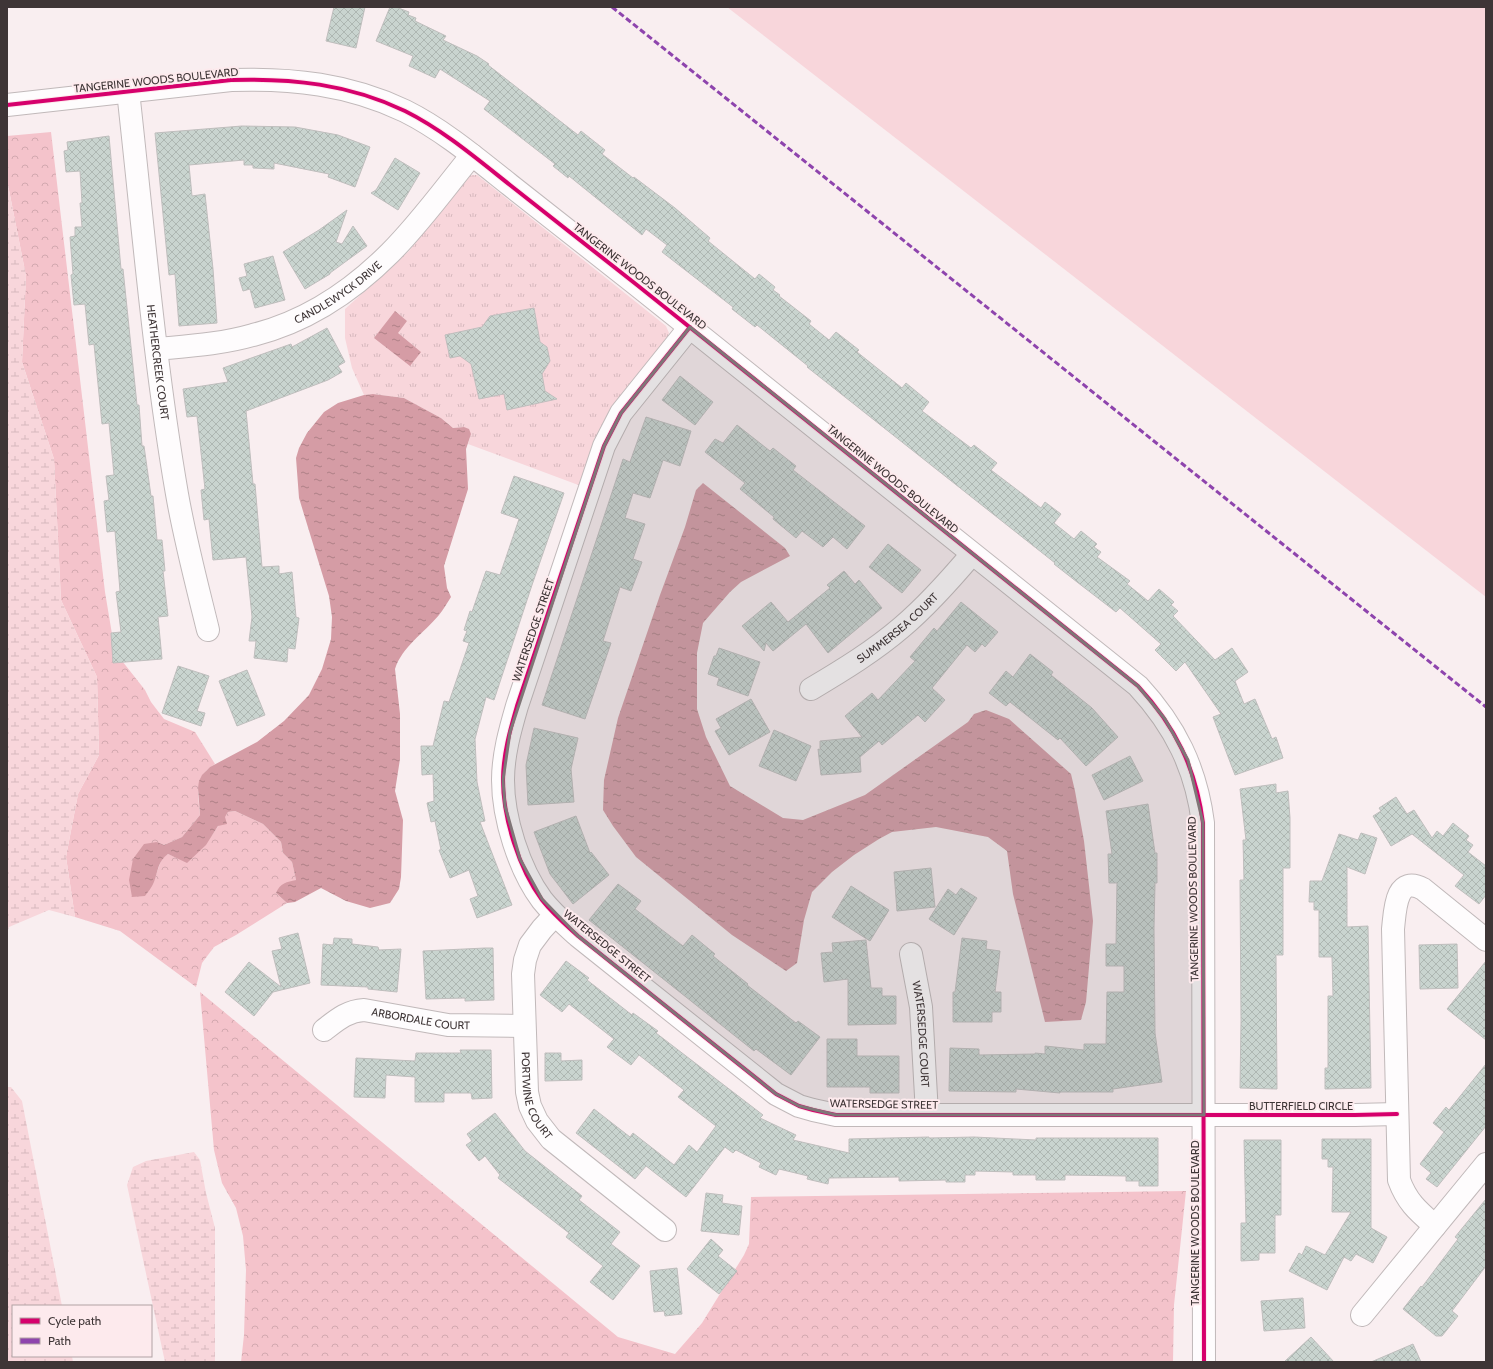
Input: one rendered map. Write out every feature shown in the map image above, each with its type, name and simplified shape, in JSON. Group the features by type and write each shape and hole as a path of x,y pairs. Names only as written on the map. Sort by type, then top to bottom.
{"street":[{"name":"TANGERINE WOODS BOULEVARD","path":"7,104 231,80 260,79 309,82 366,96 404,111 433,127 472,155 690,327 1138,686 1165,719 1178,739 1188,760 1198,791 1202,822 1204,1362"},
{"name":"HEATHERCREEK COURT","path":"128,91 162,399 178,495 195,579 208,630"},
{"name":"CANDLEWYCK DRIVE","path":"157,349 210,344 254,335 300,319 338,296 369,272 390,252 472,155"},
{"name":"WATERSEDGE STREET","path":"690,327 621,413 604,446 510,732 505,756 503,780 505,806 520,859 530,881 555,915 578,936 776,1094 799,1106 836,1115 1204,1115"},
{"name":"SUMMERSEA COURT","path":"811,689 845,669 901,628 948,582 972,554"},
{"path":"1435,1226 1413,1207 1403,1193 1398,1169 1393,929 1398,898 1402,890 1409,885 1423,889 1486,940"},
{"name":"PORTWINE COURT","path":"555,915 530,945 525,960 523,974 527,1092 530,1106 537,1121 551,1139 665,1230"},
{"name":"WATERSEDGE COURT","path":"911,954 921,1007 926,1114"},
{"name":"ARBORDALE COURT","path":"324,1030 345,1014 364,1010 448,1024 524,1026"},
{"name":"BUTTERFIELD CIRCLE","path":"1204,1115 1397,1114"},
{"path":"1362,1315 1486,1164"}],"highlighted area":[{"path":"690,327 1138,686 1165,719 1188,760 1203,823 1204,1115 836,1115 799,1106 776,1094 578,936 542,899 520,859 505,806 503,780 510,732 604,446 621,413"}],"green space":[{"path":"727,7 1486,7 1486,597"},
{"path":"51,132 105,592 115,652 145,690 151,702 164,719 195,732 215,764 208,769 200,780 198,793 200,815 182,837 164,845 156,842 153,883 162,858 168,854 187,862 212,835 228,812 235,811 263,824 281,842 283,853 292,862 296,880 276,893 287,903 214,947 202,963 196,987 120,931 75,917 66,857 78,794 99,755 97,677 61,600 54,459 22,362 26,276 7,180 7,136"},
{"path":"477,175 666,326 669,333 667,338 605,421 595,443 581,486 468,444 471,434 464,427 453,428 441,418 404,398 373,394 364,395 352,368 345,338 345,309 409,251 461,182 467,176"},
{"path":"7,180 26,276 22,362 54,459 61,600 97,677 99,755 78,794 66,857 75,917 49,910 9,927 7,933"},
{"path":"200,992 618,1337 675,1354 702,1323 744,1255 749,1244 751,1197 1186,1191 1174,1305 1173,1362 241,1362 244,1335 246,1270 243,1236 236,1208 222,1183 214,1150"},
{"path":"7,1087 11,1087 22,1101 62,1305 12,1305 12,1357 72,1357 73,1362 7,1362"},
{"path":"194,1152 200,1160 206,1193 215,1228 215,1362 165,1362 127,1185 133,1167 146,1161"}],"water":[{"path":"395,311 407,321 398,333 421,352 410,366 374,338"},
{"path":"373,394 404,398 441,418 453,428 464,427 469,429 471,434 466,449 468,489 444,566 447,588 451,597 433,622 408,647 398,661 395,669 400,714 400,759 395,791 403,820 401,877 399,889 390,903 370,908 346,901 321,888 295,902 287,903 276,893 282,885 296,880 292,862 283,853 281,842 263,824 235,811 228,812 225,817 227,824 218,826 206,845 187,863 168,854 162,860 153,884 145,896 132,897 129,880 133,859 144,844 157,842 164,845 182,837 200,815 198,788 202,775 210,767 257,742 284,721 309,695 322,669 331,639 332,617 329,596 299,498 296,458 299,448 307,433 324,412 338,403 364,395"},
{"path":"703,483 785,548 790,556 741,582 730,592 703,623 697,653 697,709 706,737 730,786 783,818 803,820 865,795 968,722 974,714 986,710 1009,719 1071,774 1084,841 1093,921 1086,1002 1081,1020 1045,1022 1013,894 1007,851 988,837 936,827 892,832 854,855 832,872 812,892 804,920 797,963 786,971 732,935 636,857 613,826 603,810 604,780 618,718 685,527 696,490"}],"building":[{"path":"334,7 365,7 356,48 326,41"},
{"path":"390,7 396,7 409,12 408,15 416,18 415,21 446,36 443,40 477,56 578,135 581,131 605,150 602,154 675,208 710,238 708,241 755,279 759,274 775,287 773,290 780,295 779,296 811,321 809,324 829,340 836,332 859,350 857,352 902,388 906,383 929,402 922,411 971,448 974,445 997,463 991,470 1041,508 1045,502 1061,514 1054,523 1074,539 1081,531 1097,544 1094,547 1101,552 1097,557 1130,581 1127,584 1148,601 1159,589 1174,602 1171,605 1178,611 1173,616 1215,660 1232,648 1248,672 1235,681 1244,704 1255,699 1272,739 1276,737 1283,758 1235,775 1213,717 1221,714 1185,662 1176,671 1155,650 1161,644 1120,608 1116,612 1077,582 807,367 808,366 757,325 755,327 732,309 733,307 662,252 667,245 646,229 642,235 569,176 568,178 553,166 555,164 484,109 490,101 440,69 435,78 409,66 413,56 376,41"},
{"path":"242,126 295,127 338,135 370,147 355,187 328,177 329,174 274,163 274,169 253,168 253,165 244,165 244,160 189,165 192,196 205,194 217,323 179,326 175,274 169,275 155,133"},
{"path":"109,136 121,269 123,269 137,405 139,405 142,446 144,446 151,496 153,496 157,540 162,540 165,571 163,571 168,616 158,617 162,659 113,663 111,633 121,632 116,592 120,591 115,531 107,532 104,501 109,500 106,476 114,475 109,423 102,424 94,344 89,345 85,304 74,305 71,275 73,274 70,237 75,236 75,227 82,227 80,171 66,172 64,151 68,150 67,142"},
{"path":"395,158 420,173 398,210 371,193 376,190"},
{"path":"347,210 336,242 342,244 353,226 367,246 330,274 305,289 283,252 319,230"},
{"path":"273,256 285,300 255,308 250,289 243,291 239,278 247,276 244,264"},
{"path":"534,308 540,342 547,347 550,361 542,374 545,391 557,399 507,410 504,394 479,399 471,364 460,356 450,358 445,335 482,327 490,316"},
{"path":"327,328 345,362 338,366 342,372 328,380 246,411 253,484 255,484 262,567 279,566 279,574 292,572 296,617 299,618 295,649 288,648 287,662 254,658 256,641 249,641 252,617 246,557 213,560 209,519 204,520 201,490 205,489 197,416 187,417 183,389 228,382 223,368 291,344 292,347"},
{"path":"680,376 713,402 695,425 662,400"},
{"path":"646,417 691,431 680,466 663,460 650,498 633,493 625,518 645,524 633,559 642,562 631,591 620,587 603,641 611,643 585,719 542,705 623,459 630,462"},
{"path":"737,425 770,451 773,448 796,466 793,470 865,526 847,549 833,537 823,547 802,531 796,538 773,519 774,517 740,489 745,483 705,452 715,439 723,443"},
{"path":"514,476 564,493 494,700 486,697 475,739 477,782 485,821 480,822 512,905 477,918 470,899 478,896 469,870 450,878 439,850 441,850 435,821 431,822 427,803 434,801 433,774 422,775 421,746 433,746 444,701 449,702 469,643 463,641 467,631 464,630 470,611 472,612 486,571 500,575 519,519 501,513"},
{"path":"888,544 921,570 902,593 869,567"},
{"path":"844,571 855,584 859,580 882,608 828,653 806,624 773,651 766,643 764,651 742,626 771,602 788,622 830,588 827,585"},
{"path":"961,602 998,632 985,647 982,644 975,652 967,645 932,688 945,700 925,722 918,715 882,745 879,741 860,757 861,772 821,775 818,749 820,750 820,741 862,737 845,716 872,693 878,700 915,661 910,657 934,628 937,631"},
{"path":"719,648 760,662 748,696 717,685 719,678 708,674 714,656 716,656"},
{"path":"1030,654 1053,672 1051,675 1092,708 1118,737 1086,766 1060,738 1058,740 1010,702 1006,706 989,693 1006,671 1013,677"},
{"path":"178,666 209,676 197,711 205,713 201,726 162,713"},
{"path":"247,670 265,715 237,726 219,681"},
{"path":"751,699 770,732 729,755 715,731 721,728 716,719"},
{"path":"534,728 578,738 571,769 574,802 528,805 526,765"},
{"path":"774,730 811,746 796,781 759,766"},
{"path":"1130,756 1143,781 1104,800 1092,775"},
{"path":"1276,784 1276,793 1288,791 1290,818 1290,868 1283,868 1283,955 1276,955 1277,1089 1240,1088 1240,880 1244,880 1243,840 1246,840 1240,789"},
{"path":"1396,797 1407,814 1414,810 1432,838 1437,831 1443,836 1453,823 1469,836 1466,840 1473,845 1468,852 1486,866 1486,895 1479,904 1455,886 1464,875 1412,834 1391,846 1373,816 1381,811 1379,808"},
{"path":"1148,804 1155,853 1157,853 1154,928 1155,1033 1162,1082 1113,1089 1113,1092 1060,1093 1016,1089 1016,1092 949,1091 950,1048 979,1049 979,1055 1045,1054 1045,1046 1084,1050 1084,1044 1106,1044 1107,992 1124,992 1124,966 1106,966 1106,944 1116,944 1117,883 1109,883 1108,854 1112,854 1106,811"},
{"path":"576,816 590,853 591,852 609,875 573,904 550,874 534,832"},
{"path":"1361,833 1377,838 1365,874 1347,867 1347,927 1368,926 1371,1088 1325,1089 1325,1068 1328,1068 1328,996 1333,996 1332,957 1319,957 1319,910 1314,910 1314,902 1309,902 1310,881 1322,881 1339,834 1358,840"},
{"path":"931,868 935,907 897,911 894,872"},
{"path":"618,884 641,901 635,909 683,946 692,935 715,954 713,956 748,984 747,985 796,1023 798,1021 820,1037 791,1075 756,1049 754,1051 589,920"},
{"path":"851,886 889,910 870,941 832,917"},
{"path":"961,888 977,898 954,935 929,919 948,889 956,895"},
{"path":"298,933 310,983 273,992 254,1016 225,992 249,962 281,987 272,951 282,949 279,938"},
{"path":"334,938 352,939 352,944 378,947 379,950 401,949 397,992 368,989 368,987 321,985 323,944 333,945"},
{"path":"962,938 987,941 986,949 1000,951 995,992 1001,992 1001,1012 992,1012 992,1022 953,1022 953,992 955,992"},
{"path":"866,940 871,988 882,988 882,996 896,996 896,1024 848,1025 848,979 824,982 821,953 833,952 832,943"},
{"path":"1457,944 1458,988 1420,989 1419,945"},
{"path":"493,948 494,1000 465,1001 465,998 426,999 423,951"},
{"path":"566,961 589,978 587,980 632,1015 633,1013 658,1031 656,1033 763,1115 760,1118 796,1135 793,1140 849,1153 849,1139 929,1137 974,1137 1036,1140 1036,1138 1158,1138 1158,1186 1139,1186 1139,1181 1126,1181 1126,1176 1065,1175 1065,1180 1036,1180 1036,1175 1013,1175 1013,1172 975,1171 975,1175 965,1175 965,1182 946,1182 946,1180 899,1181 899,1177 829,1178 828,1184 807,1179 808,1176 779,1169 776,1175 759,1167 761,1163 736,1150 733,1153 725,1147 686,1197 646,1166 635,1179 576,1133 594,1109 630,1137 633,1133 674,1165 689,1145 697,1152 716,1126 678,1097 684,1090 639,1055 631,1065 607,1047 614,1039 569,1004 562,1012 540,995"},
{"path":"1486,961 1486,1040 1447,1009"},
{"path":"827,1039 857,1039 857,1056 899,1056 899,1093 870,1093 870,1087 827,1087"},
{"path":"460,1050 491,1050 492,1098 472,1099 471,1093 444,1093 444,1102 415,1102 415,1077 386,1075 385,1098 354,1097 356,1058 415,1061 416,1053 461,1053"},
{"path":"545,1053 561,1053 561,1061 582,1060 582,1080 545,1081"},
{"path":"1486,1064 1486,1126 1437,1187 1426,1179 1431,1173 1420,1164 1444,1132 1433,1123 1446,1107 1449,1110"},
{"path":"495,1113 525,1151 582,1196 579,1200 620,1232 611,1244 640,1266 613,1300 590,1282 603,1266 566,1237 569,1233 498,1178 500,1175 485,1156 479,1161 466,1145 472,1141 467,1134"},
{"path":"1322,1139 1371,1139 1371,1228 1387,1237 1373,1263 1356,1254 1351,1261 1344,1257 1327,1290 1289,1271 1299,1253 1302,1255 1306,1246 1325,1255 1351,1212 1332,1212 1333,1167 1328,1167 1328,1159 1322,1159"},
{"path":"1244,1140 1281,1140 1281,1215 1275,1215 1275,1253 1259,1253 1259,1260 1241,1261 1241,1223 1246,1223"},
{"path":"706,1193 723,1195 722,1203 742,1206 739,1235 701,1231"},
{"path":"1486,1199 1486,1266 1452,1311 1458,1316 1442,1336 1436,1336 1403,1309 1421,1286 1422,1287 1458,1239 1455,1237"},
{"path":"711,1239 723,1250 718,1256 737,1271 719,1294 687,1269"},
{"path":"677,1268 682,1314 665,1316 664,1311 654,1312 650,1271"},
{"path":"1303,1298 1305,1328 1264,1331 1261,1301"},
{"path":"1311,1337 1334,1362 1284,1362"},
{"path":"1413,1344 1421,1362 1371,1362"}],"marked path":[{"path":"612,7 1486,707"}],"cycle path":[{"path":"7,105 231,80 276,80 320,85 363,94 405,111 433,127 485,165 1138,686 1163,717 1182,749 1195,784 1203,823 1204,1362"},
{"path":"690,327 621,413 604,446 509,733 504,761 503,780 509,826 526,874 542,900 578,936 776,1094 799,1106 813,1110 836,1115 1397,1114"}]}
